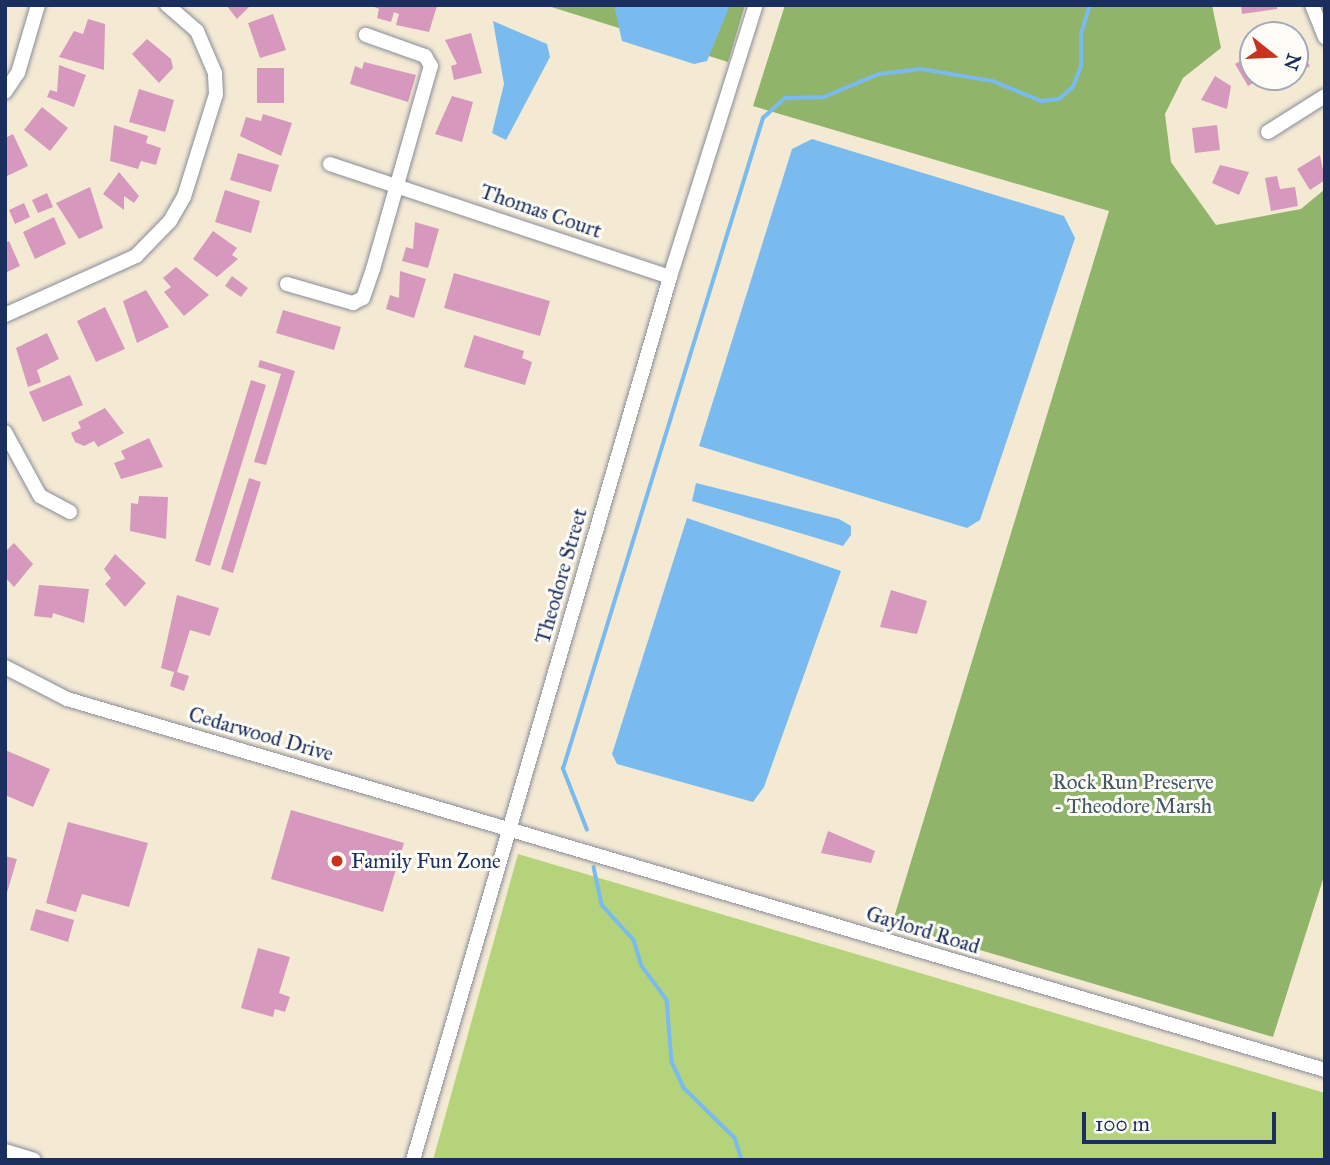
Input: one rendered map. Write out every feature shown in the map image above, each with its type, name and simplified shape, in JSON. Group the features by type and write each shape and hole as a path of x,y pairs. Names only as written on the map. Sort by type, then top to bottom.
{"street":[{"path":"5,92 38,5"},
{"path":"5,315 136,256 184,197 216,94 215,73 197,31 167,5"},
{"name":"Theodore Street","path":"413,1160 670,277 755,5"},
{"path":"1312,5 1325,37"},
{"path":"287,284 353,303 363,298 399,183 431,66 425,56 366,35"},
{"path":"1268,132 1325,96"},
{"name":"Thomas Court","path":"330,164 399,183 670,277"},
{"path":"5,432 40,496 70,512"},
{"name":"Cedarwood Drive","path":"5,667 67,699 510,828"},
{"name":"Gaylord Road","path":"510,828 1325,1070"},
{"path":"5,1151 34,1160"}],"green space":[{"path":"545,5 745,5 728,62"},
{"name":"Rock Run Preserve - Theodore Marsh","path":"785,5 1212,5 1221,48 1183,78 1165,114 1171,162 1216,225 1301,209 1325,189 1325,873 1273,1037 892,924 1109,211 753,106"},
{"path":"518,854 1325,1093 1325,1160 433,1160"}],"water":[{"path":"614,5 730,5 707,61 694,64 622,41"},
{"path":"493,21 547,44 550,57 506,140 492,133 504,84"},
{"path":"812,139 1064,216 1075,238 980,520 967,528 699,446 792,149"},
{"path":"696,483 839,519 851,526 851,535 843,546 692,501"},
{"path":"687,518 841,571 764,787 753,802 617,764 612,754"}],"building":[{"path":"226,5 251,5 237,19"},
{"path":"370,5 437,6 429,32 396,25 399,14 394,12 391,22 377,18 379,9"},
{"path":"1241,5 1277,5 1277,9 1242,14"},
{"path":"273,14 286,50 260,58 248,23"},
{"path":"88,19 105,24 104,70 59,57 74,31 83,34"},
{"path":"471,33 482,73 454,80 451,66 457,64 445,40"},
{"path":"147,39 171,59 173,68 159,83 132,54"},
{"path":"364,62 416,75 408,102 350,84 355,66 362,69"},
{"path":"59,65 86,75 74,107 47,97 50,90 57,92"},
{"path":"257,68 284,68 284,103 257,103"},
{"path":"1215,76 1231,86 1227,109 1201,100"},
{"path":"139,89 174,100 165,132 129,122"},
{"path":"452,96 473,102 462,142 435,134"},
{"path":"42,107 68,128 50,151 24,130"},
{"path":"263,114 292,123 281,156 240,136 246,117 261,121"},
{"path":"114,125 148,136 146,143 161,148 156,165 141,161 138,169 110,161"},
{"path":"1217,125 1220,150 1195,153 1192,128"},
{"path":"13,134 28,166 5,177 5,138"},
{"path":"238,153 279,165 271,192 230,180"},
{"path":"1320,155 1325,180 1310,190 1297,169"},
{"path":"1220,165 1249,172 1239,195 1212,183"},
{"path":"119,172 139,196 134,203 124,196 124,210 103,194"},
{"path":"1277,176 1280,189 1295,187 1298,206 1271,211 1265,178"},
{"path":"90,187 103,228 79,239 56,203"},
{"path":"225,190 260,201 251,233 215,222"},
{"path":"47,193 53,207 38,213 32,200"},
{"path":"24,203 30,217 15,224 9,210"},
{"path":"54,217 66,244 35,259 23,232"},
{"path":"415,222 439,229 428,268 402,261 406,247 413,249"},
{"path":"213,231 237,248 232,255 238,259 217,277 193,259"},
{"path":"9,241 20,266 5,273 5,243"},
{"path":"176,267 209,295 184,316 164,292 171,287 163,278"},
{"path":"400,271 426,279 414,318 386,309 390,295 399,298"},
{"path":"454,273 550,301 540,336 444,308"},
{"path":"232,276 248,288 241,297 225,286"},
{"path":"146,290 169,327 137,343 123,301"},
{"path":"105,307 125,349 96,362 77,321"},
{"path":"283,310 341,327 334,350 276,333"},
{"path":"47,333 59,359 37,370 41,382 28,387 16,348"},
{"path":"474,335 524,351 522,358 532,362 525,385 464,367"},
{"path":"260,360 295,371 266,465 254,462 281,374 258,367"},
{"path":"70,375 83,405 43,422 29,392"},
{"path":"251,380 266,385 210,566 195,561"},
{"path":"105,408 124,433 98,447 94,441 84,446 75,442 71,433 81,428 78,422"},
{"path":"149,438 163,467 121,479 114,463 125,459 121,451"},
{"path":"249,478 261,482 233,573 221,569"},
{"path":"139,496 168,497 166,539 130,531 131,503 138,504"},
{"path":"14,543 33,564 14,587 5,577 5,552"},
{"path":"115,554 146,583 125,607 105,584 111,578 104,569"},
{"path":"39,585 89,589 84,623 53,613 52,618 34,616"},
{"path":"891,590 927,601 917,634 880,627"},
{"path":"177,595 219,608 210,636 190,630 177,672 189,676 184,691 170,686 174,672 161,668"},
{"path":"5,750 50,769 33,807 5,795"},
{"name":"Family Fun Zone","path":"291,810 404,843 383,912 271,879"},
{"path":"68,822 148,843 129,907 82,894 76,912 46,903"},
{"path":"828,831 875,851 871,863 821,853"},
{"path":"5,856 17,859 6,896 5,895"},
{"path":"36,909 74,920 68,942 30,930"},
{"path":"258,948 290,957 279,993 290,997 285,1012 275,1009 273,1017 241,1008"}],"waterway":[{"path":"587,830 563,769 763,118 785,98 824,97 879,74 921,69 993,81 1041,101 1059,99 1073,87 1081,66 1081,34 1090,5"},
{"path":"594,867 602,905 634,940 642,966 667,1000 672,1062 684,1088 735,1138 742,1160"}],"place":[{"name":"Family Fun Zone","path":"337,861"}]}
